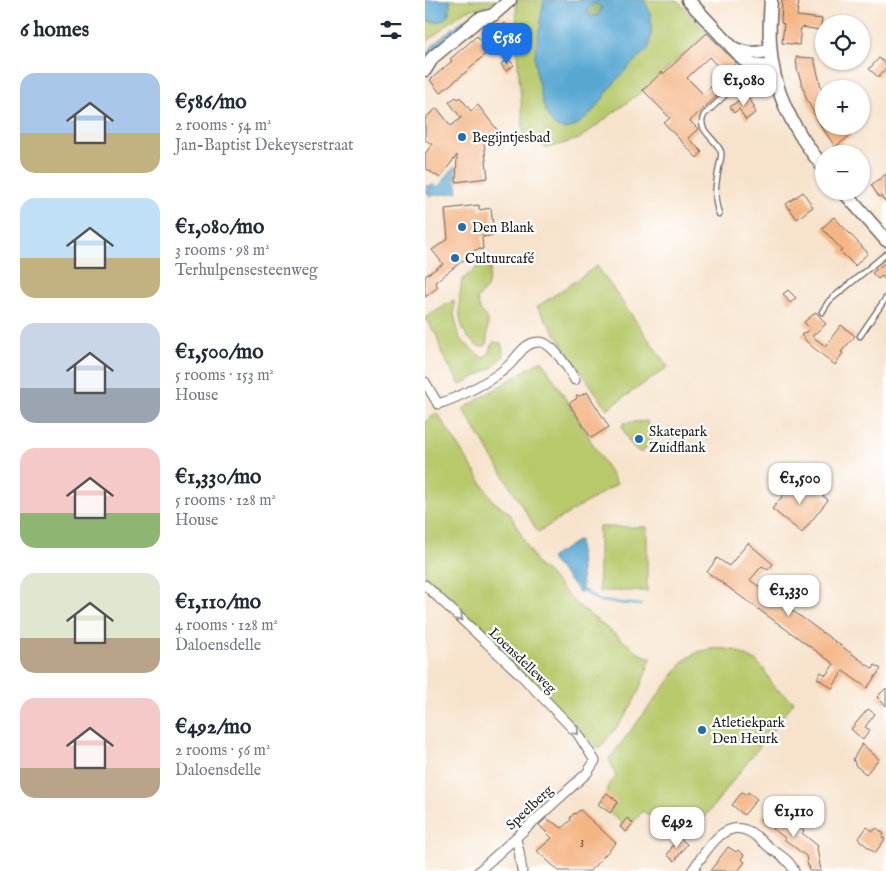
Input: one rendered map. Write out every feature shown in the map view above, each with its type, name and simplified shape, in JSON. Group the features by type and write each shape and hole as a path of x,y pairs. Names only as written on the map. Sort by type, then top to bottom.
{"main road":[{"path":"425,70 433,57 479,19 493,15 510,0"},
{"path":"687,0 745,62 773,66"},
{"path":"771,0 770,50 779,91 789,117 806,146 815,157"},
{"path":"733,48 753,54 770,50"},
{"path":"851,200 886,240"}],"street":[{"path":"425,382 438,404 452,400 506,368 532,342 548,344 575,380"},
{"name":"Loensdelleweg","path":"425,584 521,675 578,734 595,761"},
{"name":"Speelberg","path":"479,871 587,773 595,761"},
{"path":"692,871 716,838 730,830 740,829 750,832 788,862 794,871"},
{"path":"516,839 522,871"}],"lane":[{"path":"719,214 715,196 721,155 720,150 702,127 701,120 743,79 752,64"},
{"path":"823,312 829,301 886,254"},
{"path":"860,336 886,298"}],"green space":[{"path":"425,0 496,0 489,5 463,13 425,44"},
{"path":"517,0 677,0 707,33 641,92 579,139 548,148 524,138 518,63"},
{"path":"594,3 599,5 601,10 599,15 594,17 589,15 587,10 589,5"},
{"path":"597,266 668,367 607,409 537,307"},
{"path":"477,267 491,267 487,288 477,299 480,310 488,320 487,344 481,347 468,337 461,322 460,314 462,280"},
{"path":"454,300 454,314 460,339 482,358 489,354 493,342 501,343 504,356 493,367 460,385 442,354 437,336 425,318"},
{"path":"542,360 617,484 538,532 463,409"},
{"path":"437,413 494,502 509,512 538,566 546,571 575,603 640,654 651,658 639,691 625,717 599,749 425,580 425,422"},
{"name":"Skatepark Zuidflank","path":"647,421 651,442 642,452 639,452 628,440 622,425 624,423"},
{"path":"599,527 647,527 647,591 599,591"},
{"name":"Atletiekpark Den Heurk","path":"716,648 734,650 756,661 763,668 774,687 794,702 691,835 671,821 654,818 642,811 626,832 620,827 622,823 598,804 607,793 609,784 616,777 609,759 685,660 698,652"}],"water":[{"path":"425,0 450,0 449,12 445,19 437,22 425,20"},
{"path":"544,0 644,0 651,17 649,48 620,77 590,114 579,124 561,129 549,119 537,77 535,52 541,27 540,22","holes":["595,3 602,8 598,15 592,17 588,14 588,7"]},
{"path":"482,11 425,58 440,38 468,18"},
{"path":"454,167 458,168 456,178 458,192 430,196 426,186 434,185 438,187"},
{"path":"579,540 582,587 580,593 550,558"}],"building":[{"path":"782,0 799,0 797,16 815,18 815,29 801,27 799,45 782,43 784,24 781,23"},
{"path":"505,23 512,32 501,41 506,48 499,54 493,46 473,66 440,93 430,80 452,61 450,59 477,36 482,42"},
{"path":"707,33 736,63 731,68 739,75 690,121 698,129 688,138 702,152 697,158 664,123 670,118 643,90 662,72 663,74","holes":["709,57 725,74 703,94 687,78"]},
{"path":"796,57 814,58 815,70 817,70 819,80 815,80 815,115 807,100 797,69"},
{"path":"879,58 886,64 886,68 878,77 870,68"},
{"path":"508,59 514,65 506,71 501,64"},
{"path":"746,95 755,107 753,108 756,112 746,120 739,109 734,113 730,107"},
{"name":"Begijntjesbad","path":"456,97 458,99 460,97 471,111 478,105 498,131 484,142 488,178 456,182 457,155 440,178 425,168 425,154 432,144 425,140 425,118 437,108 451,126 461,118 449,102"},
{"path":"827,135 851,135 838,145 834,145"},
{"path":"886,174 886,203 881,196 879,197 871,185"},
{"path":"803,192 813,207 797,219 786,204"},
{"path":"479,205 479,210 491,208 494,235 482,237 483,249 475,250 435,282 438,287 425,297 425,276 443,264 432,250 448,239 445,209"},
{"path":"834,217 868,253 855,266 822,228"},
{"path":"886,262 886,281 882,276 878,279 872,273"},
{"path":"788,290 796,298 790,303 783,294"},
{"path":"816,312 826,324 812,336 825,346 841,325 855,336 841,352 843,353 835,365 801,335 810,329 804,322"},
{"path":"587,392 609,427 591,438 569,403 576,399 577,395 580,396"},
{"path":"799,476 828,500 802,533 772,509"},
{"path":"748,543 773,564 768,570 762,566 750,580 873,669 875,665 881,669 867,688 843,671 832,688 817,678 821,672 826,675 834,664 707,572 717,558 729,566"},
{"path":"886,688 886,706 877,697"},
{"path":"868,709 875,714 865,727 870,730 863,740 851,729"},
{"path":"862,744 879,759 866,774 856,766 853,759"},
{"path":"742,792 746,795 748,792 757,799 744,815 732,805"},
{"path":"607,793 618,802 610,813 598,804"},
{"path":"770,808 790,823 792,820 799,825 798,827 804,831 802,833 818,846 821,871 809,871 806,856 760,819"},
{"path":"580,810 616,843 590,871 559,871 537,851 552,838 539,825 546,818 562,828 571,820 570,818 574,813"},
{"path":"627,818 633,823 626,832 620,827"},
{"path":"867,827 873,831 877,828 884,834 882,837 885,839 875,853 858,839"},
{"path":"678,837 687,844 675,861 667,855"},
{"path":"728,847 736,852 738,850 744,855 741,859 745,862 738,871 710,871"}],"waterway":[{"path":"581,589 599,601 641,605"}],"place":[{"name":"Begijntjesbad","path":"462,137"},
{"name":"Den Blank","path":"462,227"},
{"name":"Cultuurcafé","path":"455,258"},
{"name":"Skatepark Zuidflank","path":"639,439"},
{"name":"Atletiekpark Den Heurk","path":"702,730"}]}
